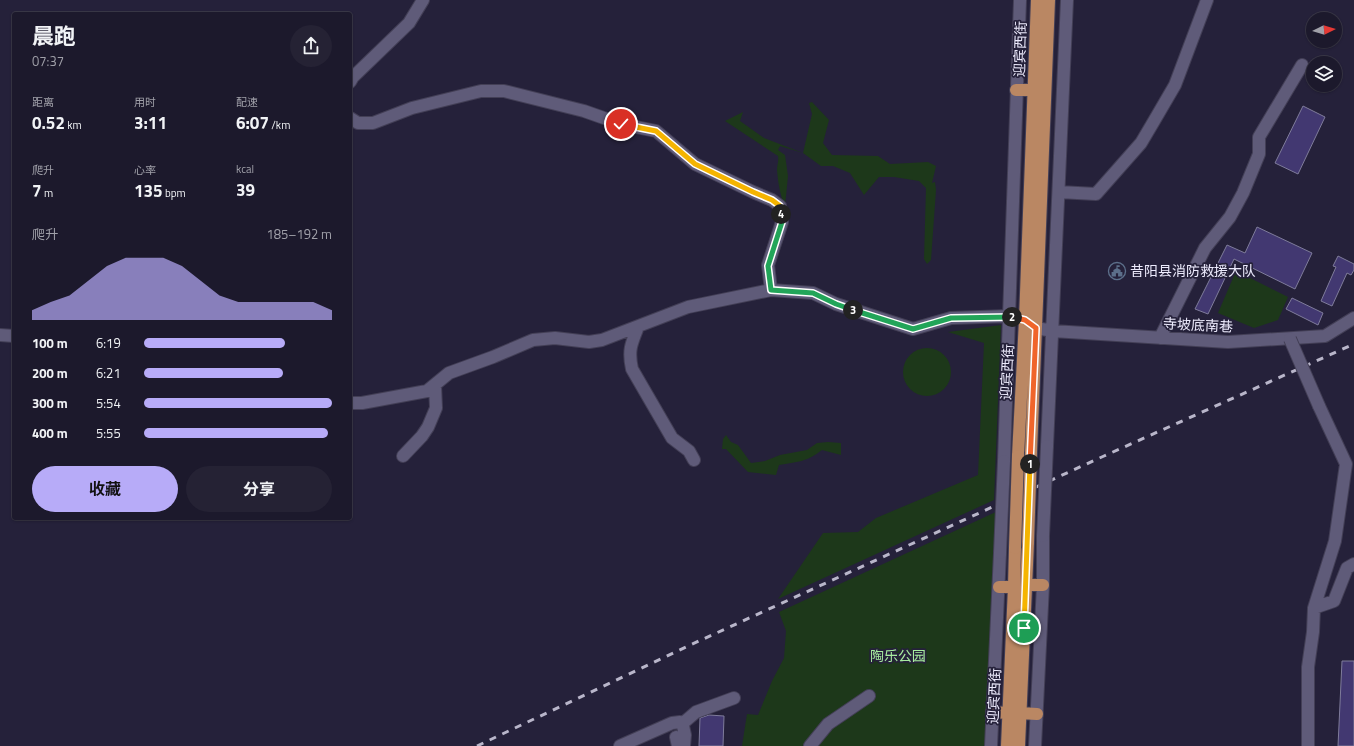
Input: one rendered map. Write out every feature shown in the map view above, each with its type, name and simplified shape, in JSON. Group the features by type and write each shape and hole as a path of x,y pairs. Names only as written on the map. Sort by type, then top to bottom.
{"main road":[{"name":"迎宾西街","path":"1019,746 1020,586 1015,548 1037,0"},
{"name":"迎宾西街","path":"1006,746 1020,586 1028,542 1049,0"},
{"path":"1016,90 1033,90"},
{"path":"1025,320 1036,328"},
{"path":"999,587 1043,585"},
{"path":"992,712 1008,713"},
{"path":"1020,713 1037,714"}],"street":[{"path":"352,79 409,23 423,0"},
{"path":"991,746 1004,461 1020,0"},
{"path":"1035,746 1067,0"},
{"path":"1059,192 1096,194 1140,143 1175,84 1207,0"},
{"path":"1160,338 1205,248 1230,217 1243,193 1258,154 1259,137 1302,65"},
{"path":"352,119 358,122 373,123 412,108 481,91 504,91 584,111 621,124 656,131 695,164 772,200 780,206 782,222 768,266 771,290"},
{"path":"352,403 362,403 427,391 449,372 493,357 533,340 555,338 589,342 602,340 688,307 771,290 813,293 836,304 913,329 951,318 1008,316 1025,320"},
{"name":"寺坡底南巷","path":"1036,328 1053,331 1228,342 1325,336 1354,318"},
{"path":"638,327 631,344 629,357 632,369 672,438 689,451 694,460"},
{"path":"0,334 12,336"},
{"path":"1290,339 1346,464 1335,541 1314,608 1313,632 1308,667 1308,746"},
{"path":"403,456 422,436 428,427 436,408 435,385"},
{"path":"1314,608 1334,601 1347,568 1354,564"},
{"path":"810,746 828,724 869,696"},
{"path":"682,724 696,712 734,698"},
{"path":"626,745 672,723 680,722 682,724"},
{"path":"682,724 685,735 684,746"}],"green space":[{"path":"812,102 829,120 823,143 832,155 878,156 890,164 928,162 936,166 932,183 935,182 936,190 931,260 927,264 924,259 926,188 919,181 894,177 879,177 864,195 850,173 833,166 821,166 803,153 812,114 809,103"},
{"path":"743,112 740,121 764,138 803,153 780,146 778,150 785,155 788,176 785,206 778,179 778,156 725,121"},
{"path":"1236,271 1288,297 1278,320 1254,328 1218,313"},
{"path":"1001,325 994,500 778,599 823,533 858,532 876,518 978,475 984,343 948,332"},
{"path":"927,348 936,350 944,355 949,363 951,372 949,381 944,389 936,394 927,396 918,394 910,389 905,381 903,372 905,363 910,355 918,350"},
{"path":"726,435 731,442 738,445 751,463 765,461 780,455 807,450 817,443 828,442 841,443 841,455 822,450 807,459 779,465 776,475 748,472 726,449 722,449 723,439"},
{"name":"陶乐公园","path":"998,511 991,601 986,746 742,746 747,714 758,715 772,681 784,658 786,631 779,612"}],"building":[{"path":"1303,106 1325,117 1298,174 1275,163"},
{"path":"1257,227 1312,253 1295,289 1234,259 1208,314 1195,309 1227,245 1245,253"},
{"path":"1338,256 1354,264 1354,270 1351,275 1347,273 1332,306 1321,301 1336,267 1333,266"},
{"path":"1292,298 1323,313 1318,325 1286,309"},
{"path":"1342,661 1354,661 1354,746 1338,746"},
{"path":"709,715 724,716 723,746 699,746 700,718"}],"railway":[{"path":"477,746 688,646 1104,456 1354,344"}],"place":[{"name":"昔阳县消防救援大队","path":"1117,271"}],"route":[{"path":"621,124 656,131 695,164 772,200 780,206 782,222 768,266 771,290 813,293 836,304 913,329 951,318 1008,316 1025,320 1036,328 1024,628"}]}
